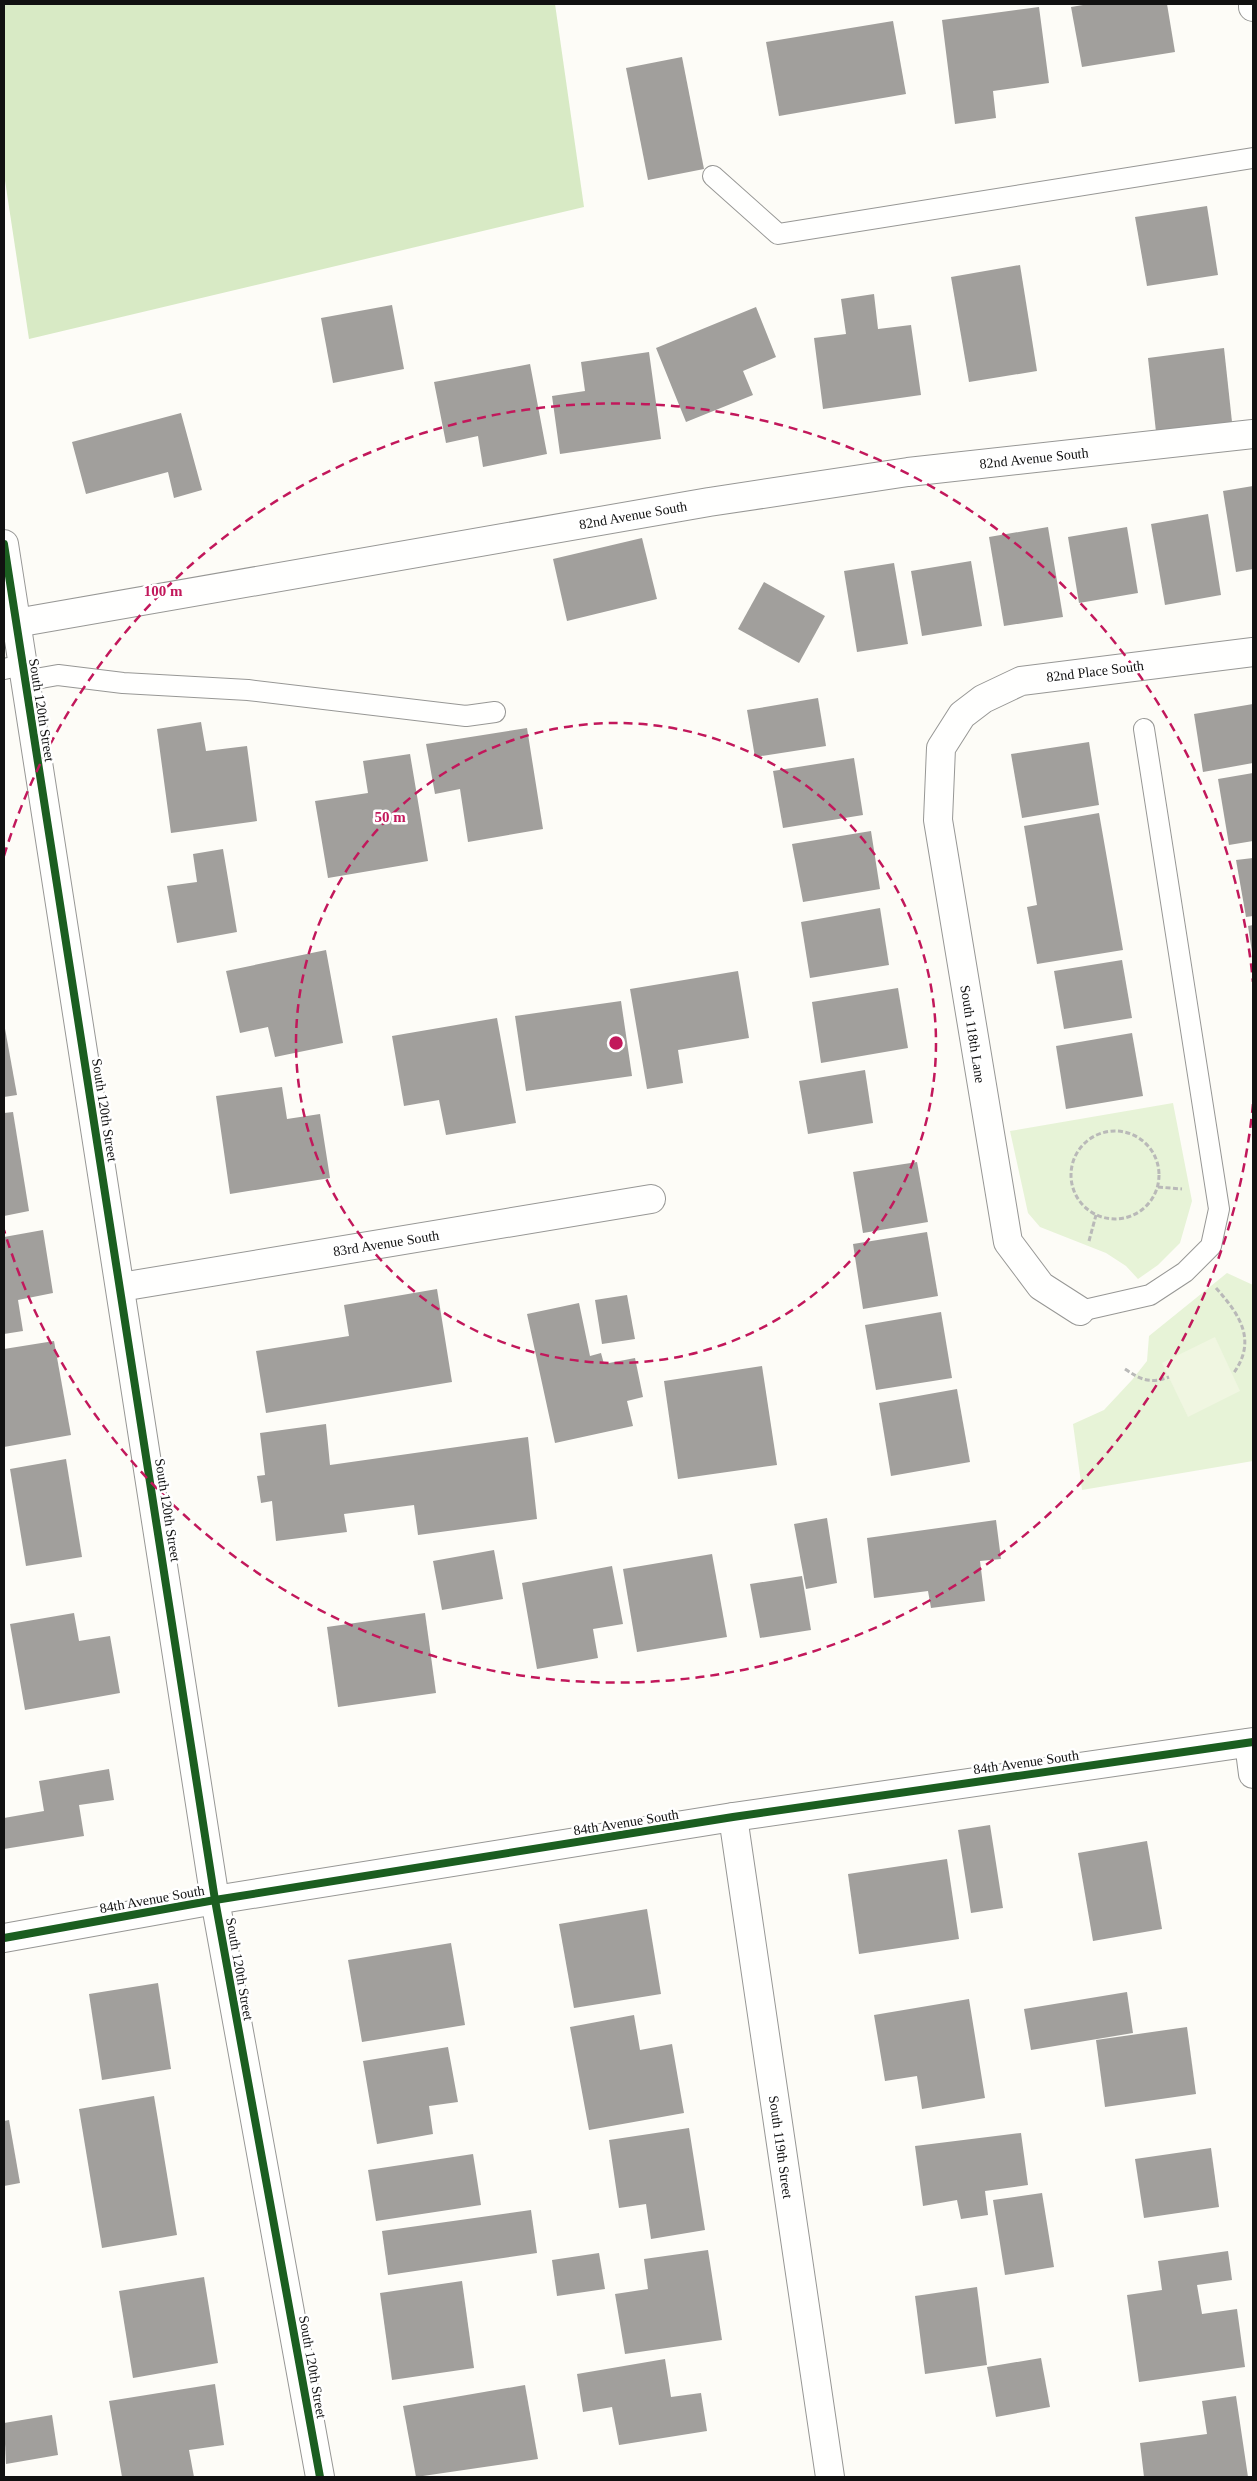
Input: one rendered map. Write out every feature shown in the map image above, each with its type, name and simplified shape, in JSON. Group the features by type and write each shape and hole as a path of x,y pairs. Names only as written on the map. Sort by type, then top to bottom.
{"street":[{"name":"82nd Avenue South","path":"16,624 709,502 908,472 1253,434"},
{"name":"South 120th Street","path":"4,544 16,624 17,672 121,1287 215,1900 320,2477"},
{"name":"82nd Place South","path":"954,728 962,715 982,699 1021,681 1253,652"},
{"name":"South 118th Lane","path":"954,728 941,748 938,820 1008,1242 1040,1286 1080,1311"},
{"name":"83rd Avenue South","path":"121,1287 651,1199"},
{"name":"84th Avenue South","path":"4,1938 215,1900 733,1817 1251,1743"},
{"path":"1251,1743 1253,1774"},
{"name":"South 119th Street","path":"733,1817 830,2477"}],"lane":[{"path":"713,176 778,234 1253,158"},
{"path":"17,672 123,683 248,690 466,716 495,712"},
{"path":"1080,1311 1150,1294 1185,1272 1211,1246 1219,1208 1144,728"}],"path":[{"path":"1109,1131 1125,1132 1141,1140 1153,1153 1159,1169 1158,1186 1151,1202 1138,1214 1121,1219 1104,1219 1096,1215 1088,1211 1076,1198 1071,1182 1072,1164 1079,1148 1092,1137 1109,1131"},
{"path":"1089,1241 1096,1215"},
{"path":"1194,1263 1235,1309 1242,1324 1246,1347 1244,1360 1233,1374"},
{"path":"1125,1369 1142,1380 1154,1382 1169,1377"}],"green space":[{"path":"4,4 555,4 584,207 29,339 4,174"},
{"path":"1173,1103 1192,1201 1180,1243 1158,1265 1138,1279 1126,1266 1106,1253 1040,1227 1028,1213 1010,1131"},
{"path":"1227,1273 1253,1285 1253,1461 1082,1490 1073,1424 1104,1410 1147,1361 1149,1336"},
{"path":"1215,1337 1240,1391 1188,1417 1162,1363"}],"building":[{"path":"1089,4 1167,4 1175,52 1082,67 1071,7"},
{"path":"1039,7 1049,83 993,91 996,118 955,124 942,20"},
{"path":"893,21 906,94 779,116 766,42"},
{"path":"682,57 704,169 648,180 626,68"},
{"path":"1207,206 1218,275 1147,286 1135,217"},
{"path":"1020,265 1037,371 969,382 951,277"},
{"path":"874,294 878,329 911,325 921,395 823,409 814,338 846,334 841,299"},
{"path":"392,305 404,369 333,383 321,318"},
{"path":"756,307 776,357 743,371 753,395 686,422 656,348"},
{"path":"1224,348 1232,422 1156,432 1148,358"},
{"path":"649,352 661,439 560,454 552,396 585,391 581,362"},
{"path":"530,364 547,454 483,467 478,436 446,443 434,382"},
{"path":"181,413 202,490 174,498 168,472 86,494 72,442"},
{"path":"1253,486 1253,569 1236,572 1223,491"},
{"path":"1208,514 1221,595 1165,605 1151,524"},
{"path":"1048,527 1063,617 1004,626 989,537"},
{"path":"1127,527 1138,593 1079,603 1068,537"},
{"path":"642,538 657,599 567,621 553,559"},
{"path":"971,561 982,626 922,636 911,571"},
{"path":"894,563 908,644 857,652 844,571"},
{"path":"764,582 825,616 799,663 738,629"},
{"path":"818,698 826,746 755,757 747,710"},
{"path":"1253,704 1253,763 1203,772 1194,714"},
{"path":"201,722 206,751 247,746 257,821 171,833 157,729"},
{"path":"527,728 543,829 468,842 460,789 435,794 426,744"},
{"path":"1089,742 1099,805 1022,818 1011,754"},
{"path":"410,754 428,861 328,878 315,801 368,793 363,761"},
{"path":"854,758 863,815 783,828 773,771"},
{"path":"1253,773 1253,841 1229,845 1218,779"},
{"path":"1099,813 1123,950 1037,964 1027,907 1037,905 1024,826"},
{"path":"871,831 880,889 803,902 792,844"},
{"path":"223,849 237,932 177,943 167,886 197,882 193,854"},
{"path":"1253,858 1253,916 1246,917 1236,860"},
{"path":"880,908 889,965 810,978 801,922"},
{"path":"1253,925 1253,952 1252,952 1248,926"},
{"path":"326,950 343,1043 275,1057 268,1027 240,1033 226,971"},
{"path":"1122,960 1132,1018 1064,1029 1054,971"},
{"path":"738,971 749,1038 678,1050 683,1083 647,1089 630,989"},
{"path":"898,988 908,1048 821,1063 812,1002"},
{"path":"621,1001 632,1076 526,1091 515,1016"},
{"path":"497,1018 516,1123 446,1135 439,1100 404,1106 392,1036"},
{"path":"4,1023 17,1095 4,1097"},
{"path":"1132,1033 1143,1096 1066,1109 1056,1046"},
{"path":"865,1070 873,1123 808,1134 799,1081"},
{"path":"282,1087 287,1119 320,1114 330,1178 230,1194 216,1096"},
{"path":"13,1112 29,1211 4,1216 4,1113"},
{"path":"917,1162 928,1222 863,1233 853,1172"},
{"path":"43,1230 53,1293 18,1300 23,1331 4,1334 4,1237"},
{"path":"927,1232 938,1296 863,1309 853,1244"},
{"path":"437,1289 452,1382 266,1413 256,1351 349,1336 344,1305"},
{"path":"627,1295 635,1339 602,1344 595,1300"},
{"path":"579,1303 590,1356 601,1353 604,1364 635,1358 643,1397 627,1401 633,1426 555,1443 527,1314"},
{"path":"941,1312 952,1378 876,1390 865,1325"},
{"path":"54,1341 71,1435 4,1447 4,1349"},
{"path":"762,1366 777,1465 678,1479 664,1381"},
{"path":"957,1389 970,1462 891,1476 879,1403"},
{"path":"326,1424 330,1465 528,1437 537,1519 418,1535 414,1505 344,1514 347,1532 276,1541 272,1501 261,1503 257,1476 265,1475 260,1433"},
{"path":"66,1459 82,1557 26,1566 10,1469"},
{"path":"827,1518 837,1583 806,1589 794,1524"},
{"path":"996,1520 1001,1559 980,1561 985,1601 931,1608 928,1591 874,1598 867,1538"},
{"path":"494,1550 503,1599 442,1610 433,1561"},
{"path":"712,1554 727,1637 637,1652 623,1569"},
{"path":"612,1566 623,1624 593,1629 598,1658 537,1669 522,1583"},
{"path":"802,1576 811,1630 760,1638 750,1584"},
{"path":"74,1613 79,1641 110,1636 120,1693 25,1710 10,1624"},
{"path":"425,1613 436,1693 338,1707 327,1627"},
{"path":"109,1769 114,1800 79,1805 84,1836 4,1849 4,1818 44,1811 39,1781"},
{"path":"990,1825 1003,1908 971,1913 958,1830"},
{"path":"1147,1841 1162,1929 1093,1941 1078,1853"},
{"path":"947,1859 959,1939 859,1954 848,1874"},
{"path":"647,1909 661,1994 574,2008 559,1924"},
{"path":"451,1943 465,2025 362,2042 348,1960"},
{"path":"158,1983 171,2069 102,2080 89,1994"},
{"path":"1127,1992 1133,2033 1031,2050 1024,2009"},
{"path":"969,1999 985,2098 922,2109 917,2076 885,2081 874,2015"},
{"path":"634,2015 640,2050 672,2044 684,2113 589,2130 570,2027"},
{"path":"1187,2027 1196,2094 1105,2107 1096,2040"},
{"path":"448,2047 458,2102 429,2106 433,2134 377,2144 363,2061"},
{"path":"154,2096 177,2235 102,2248 79,2109"},
{"path":"9,2120 20,2183 4,2186 4,2121"},
{"path":"689,2128 705,2230 651,2239 646,2204 619,2208 609,2140"},
{"path":"1021,2133 1028,2185 985,2191 988,2215 961,2219 957,2200 923,2206 915,2146"},
{"path":"1211,2148 1219,2207 1144,2218 1135,2159"},
{"path":"473,2154 481,2205 376,2221 368,2170"},
{"path":"1042,2193 1054,2267 1005,2275 993,2200"},
{"path":"531,2210 537,2253 388,2275 382,2231"},
{"path":"708,2250 722,2340 625,2354 615,2294 648,2289 644,2259"},
{"path":"1228,2251 1232,2280 1197,2285 1202,2314 1237,2309 1245,2367 1139,2382 1127,2295 1162,2290 1158,2261"},
{"path":"599,2253 605,2289 557,2296 552,2260"},
{"path":"204,2277 218,2363 133,2378 119,2291"},
{"path":"462,2281 474,2368 392,2380 380,2293"},
{"path":"977,2287 987,2365 925,2374 915,2296"},
{"path":"1041,2358 1050,2407 996,2417 987,2367"},
{"path":"665,2359 671,2397 701,2393 707,2431 619,2445 612,2407 583,2412 577,2374"},
{"path":"215,2384 224,2445 189,2450 194,2477 122,2477 109,2401"},
{"path":"525,2385 538,2459 416,2477 403,2406"},
{"path":"1236,2396 1248,2477 1144,2477 1140,2443 1207,2434 1202,2401"},
{"path":"52,2415 58,2455 6,2464 4,2423"}],"cycle path":[{"path":"4,544 215,1900 320,2477"},
{"path":"4,1938 215,1900 733,1817 1253,1742"}]}
